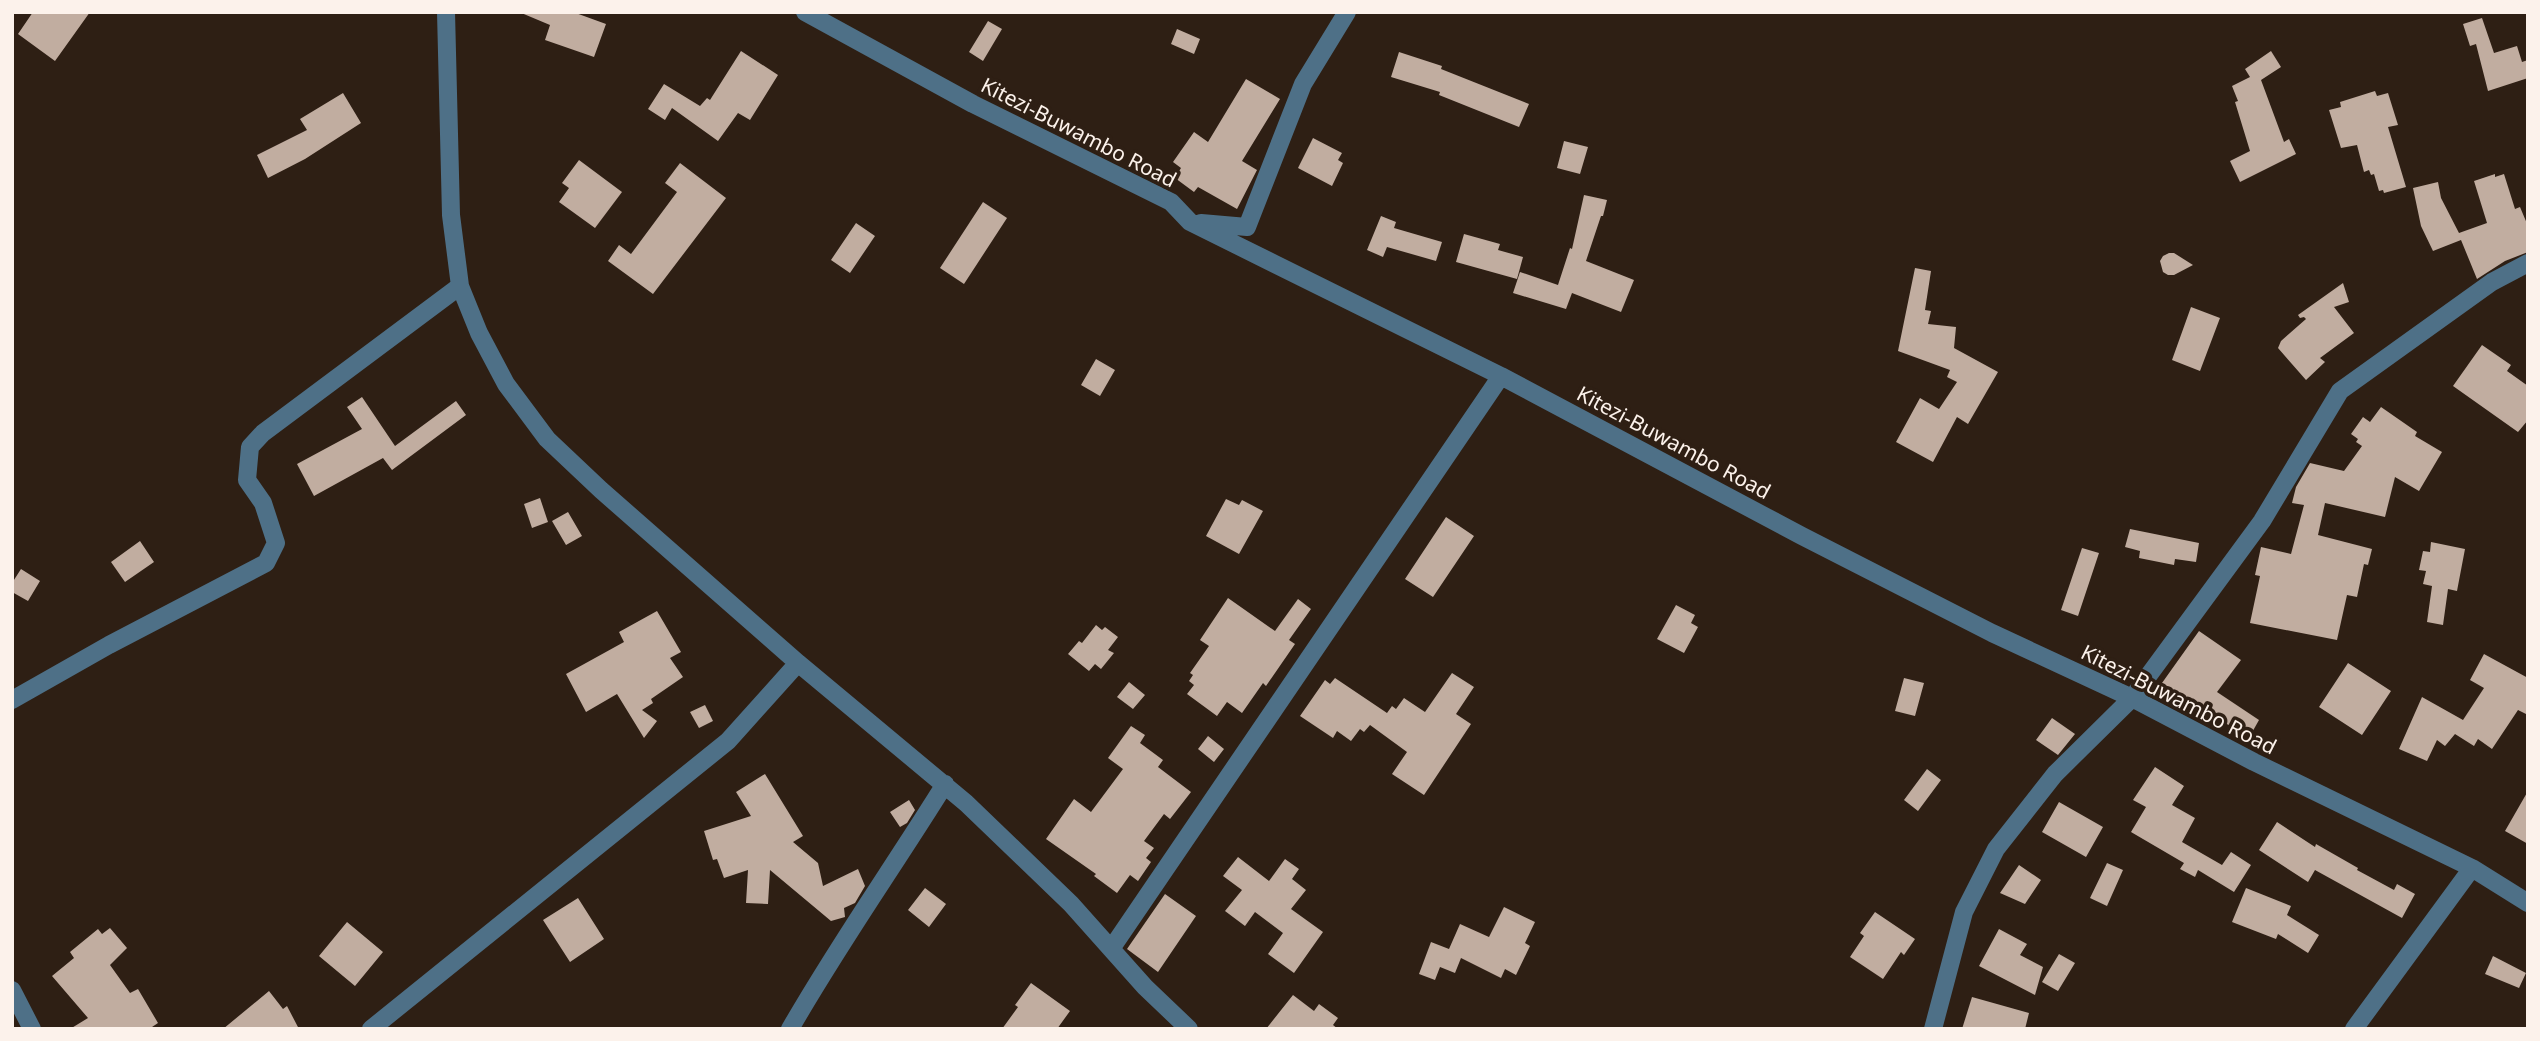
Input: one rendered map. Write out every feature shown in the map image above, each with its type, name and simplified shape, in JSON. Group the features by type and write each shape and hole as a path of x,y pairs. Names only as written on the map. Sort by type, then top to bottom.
{"street":[{"path":"446,12 451,215 460,286 479,333 506,384 547,439 601,490 798,663 945,784 1071,904 1145,987 1189,1029"},
{"name":"Kitezi-Buwambo Road","path":"805,12 972,103 1171,202 1190,222 1502,376 1802,536 1980,627 2132,698 2254,762 2525,896"},
{"path":"1190,222 1247,227 1303,84 1347,12"},
{"path":"1933,1029 1965,912 1996,849 2055,774 2132,698 2262,521 2340,391 2492,282 2528,263"},
{"path":"12,700 109,645 266,563 276,542 263,503 247,480 250,447 263,433 460,286"},
{"path":"1111,949 1502,376"},
{"path":"371,1029 728,741 798,663"},
{"path":"790,1029 825,969 945,784"},
{"path":"2354,1029 2472,868"},
{"path":"12,990 32,1029"}],"building":[{"path":"33,12 90,12 55,61 18,34"},
{"path":"519,12 573,12 606,24 594,57 545,40 550,25"},
{"path":"2482,18 2494,53 2517,46 2522,62 2528,60 2528,78 2488,91 2476,44 2470,46 2463,24"},
{"path":"988,21 1002,29 983,61 969,52"},
{"path":"1177,29 1200,39 1194,54 1171,44"},
{"path":"741,51 778,75 750,120 738,113 718,141 672,108 665,120 648,109 664,84 700,106 707,98 710,100"},
{"path":"2271,51 2281,67 2261,80 2284,142 2289,139 2296,154 2240,182 2230,161 2250,151 2232,86 2250,77 2245,69"},
{"path":"1399,52 1442,66 1441,69 1529,104 1519,127 1439,95 1440,92 1391,77"},
{"path":"1246,79 1280,99 1242,161 1257,170 1237,209 1198,187 1194,192 1175,178 1181,168 1173,162 1194,132 1208,142"},
{"path":"2375,91 2377,96 2388,93 2398,125 2388,127 2406,187 2384,193 2383,190 2379,191 2374,174 2371,175 2369,170 2364,172 2357,145 2341,148 2329,110 2341,107 2340,102"},
{"path":"343,93 361,123 305,159 268,178 257,155 307,130 300,119"},
{"path":"1313,138 1342,153 1338,160 1343,163 1332,186 1298,168"},
{"path":"1564,141 1588,147 1580,174 1557,168"},
{"path":"579,160 622,192 595,228 559,202 569,188 562,183"},
{"path":"680,163 726,198 653,294 608,261 619,245 631,254 677,192 665,183"},
{"path":"2495,174 2495,177 2504,174 2515,209 2520,207 2528,226 2528,252 2505,261 2477,279 2461,240 2433,251 2421,226 2413,188 2438,182 2441,198 2459,233 2487,223 2474,181"},
{"path":"1584,195 1607,200 1586,261 1634,280 1621,312 1572,293 1566,309 1513,293 1520,272 1558,285 1570,248 1572,249"},
{"path":"983,202 1007,218 964,284 940,268"},
{"path":"1381,216 1396,222 1394,228 1442,242 1436,261 1387,247 1383,257 1367,250"},
{"path":"856,223 875,236 850,273 831,260"},
{"path":"1464,234 1500,244 1498,250 1523,257 1517,279 1456,262"},
{"path":"2169,253 2174,253 2193,265 2174,275 2168,275 2163,272 2160,261"},
{"path":"1915,268 1931,271 1925,310 1931,311 1928,324 1956,327 1954,348 1998,372 1968,424 1957,417 1933,462 1896,442 1920,398 1939,409 1957,382 1947,377 1950,370 1898,351"},
{"path":"2343,283 2349,302 2334,307 2354,333 2320,358 2325,362 2306,380 2278,348 2281,341 2306,319 2298,315"},
{"path":"2191,307 2220,318 2200,371 2172,360"},
{"path":"2482,345 2511,365 2507,371 2528,386 2528,420 2518,432 2453,386"},
{"path":"1096,359 1115,370 1100,396 1081,385"},
{"path":"362,397 395,446 456,401 466,415 392,470 383,458 314,496 297,464 362,429 347,407"},
{"path":"2381,407 2417,432 2415,436 2442,452 2419,491 2395,477 2385,517 2325,503 2318,535 2372,549 2368,565 2364,564 2357,597 2347,595 2337,640 2250,623 2260,576 2255,575 2261,547 2291,554 2304,505 2292,503 2296,487 2310,463 2344,471 2362,446 2351,434 2363,417 2370,422"},
{"path":"540,498 548,522 532,528 524,504"},
{"path":"1226,499 1239,505 1242,500 1263,511 1239,554 1206,536"},
{"path":"568,512 582,536 566,545 552,521"},
{"path":"1446,517 1474,536 1433,597 1405,579"},
{"path":"2130,529 2199,543 2196,562 2175,559 2174,565 2139,558 2140,551 2125,547"},
{"path":"140,541 154,562 125,582 111,562"},
{"path":"2431,542 2465,549 2457,591 2448,589 2443,625 2427,622 2432,586 2423,584 2426,571 2419,570 2423,551 2430,552"},
{"path":"2082,548 2099,553 2078,616 2061,610"},
{"path":"21,569 40,581 28,601 12,592 12,583"},
{"path":"1228,598 1275,631 1298,599 1311,609 1289,640 1295,644 1266,686 1263,683 1242,713 1227,702 1217,716 1187,694 1194,685 1189,681 1193,675 1190,673 1209,646 1200,640"},
{"path":"1676,605 1695,615 1691,623 1698,627 1684,653 1657,639"},
{"path":"657,611 681,652 670,658 683,677 651,699 653,703 642,710 657,721 644,738 617,694 586,712 566,674 624,642 619,632"},
{"path":"1096,625 1102,630 1105,627 1118,637 1108,650 1114,653 1101,669 1095,664 1089,671 1068,654 1079,641 1082,643"},
{"path":"2199,631 2241,660 2217,692 2259,720 2250,736 2219,720 2162,683"},
{"path":"2484,654 2528,678 2528,715 2518,710 2492,749 2478,739 2474,746 2455,734 2445,746 2437,740 2427,761 2399,749 2422,697 2463,720 2484,688 2470,680"},
{"path":"2348,663 2391,691 2362,735 2319,707"},
{"path":"1452,673 1474,687 1456,714 1471,724 1424,795 1392,774 1407,752 1370,725 1364,732 1360,729 1351,741 1337,731 1333,738 1300,716 1325,680 1330,684 1335,678 1387,713 1392,706 1396,709 1404,698 1425,712"},
{"path":"1904,678 1924,683 1915,716 1895,711"},
{"path":"1129,682 1145,695 1133,709 1117,697"},
{"path":"705,705 713,721 699,728 690,712"},
{"path":"2052,718 2075,734 2058,755 2036,740"},
{"path":"1131,726 1145,735 1140,743 1163,760 1158,767 1191,792 1170,819 1164,814 1144,841 1154,848 1146,858 1151,862 1138,881 1130,875 1117,893 1094,876 1096,874 1046,839 1074,799 1091,812 1123,769 1108,758"},
{"path":"1208,736 1224,749 1214,762 1198,749"},
{"path":"2155,767 2184,786 2172,805 2195,818 2182,842 2222,865 2231,852 2251,865 2234,892 2198,870 2195,877 2180,869 2184,863 2131,832 2146,807 2133,800"},
{"path":"1927,769 1941,780 1918,811 1904,800"},
{"path":"765,774 803,836 793,842 818,863 823,886 858,869 865,886 855,903 844,908 845,917 831,921 770,870 768,904 746,903 748,870 724,878 717,859 713,860 704,831 751,816 736,792"},
{"path":"2528,791 2528,844 2505,831"},
{"path":"909,800 915,810 907,823 900,827 890,812"},
{"path":"2059,802 2103,827 2086,857 2042,832"},
{"path":"2277,822 2315,847 2316,844 2394,890 2397,884 2415,894 2402,918 2315,870 2308,882 2259,850"},
{"path":"1238,857 1269,881 1285,859 1299,869 1292,879 1306,890 1291,909 1323,932 1294,973 1268,954 1283,933 1255,912 1245,926 1225,911 1242,890 1223,876"},
{"path":"2107,863 2123,870 2107,906 2090,898"},
{"path":"2019,865 2041,880 2025,904 2000,893"},
{"path":"925,888 946,904 929,927 908,910"},
{"path":"2246,888 2291,906 2287,915 2319,935 2308,953 2278,934 2276,939 2232,922"},
{"path":"1165,894 1196,916 1158,972 1127,949"},
{"path":"578,898 604,939 570,962 543,920"},
{"path":"1504,907 1535,922 1525,943 1530,946 1516,975 1505,969 1501,978 1461,958 1455,973 1440,967 1435,980 1419,974 1431,942 1449,949 1460,924 1489,937"},
{"path":"1875,912 1915,939 1904,955 1901,952 1883,979 1850,957 1864,936 1860,933"},
{"path":"347,922 383,952 355,986 319,956"},
{"path":"110,928 127,948 110,965 130,993 138,989 158,1023 149,1029 70,1029 88,1018 52,976 74,958 70,952 98,929 102,934"},
{"path":"1999,929 2027,944 2020,955 2043,967 2035,995 1979,966"},
{"path":"2059,954 2075,963 2058,991 2042,982"},
{"path":"2493,956 2526,973 2519,988 2485,974"},
{"path":"1031,983 1070,1011 1057,1029 1002,1029 1018,1007 1015,1005"},
{"path":"269,991 283,1009 287,1006 299,1029 223,1029"},
{"path":"1293,995 1314,1011 1319,1004 1338,1018 1333,1025 1338,1029 1266,1029"},
{"path":"1972,997 2029,1013 2025,1029 1962,1029"}]}
